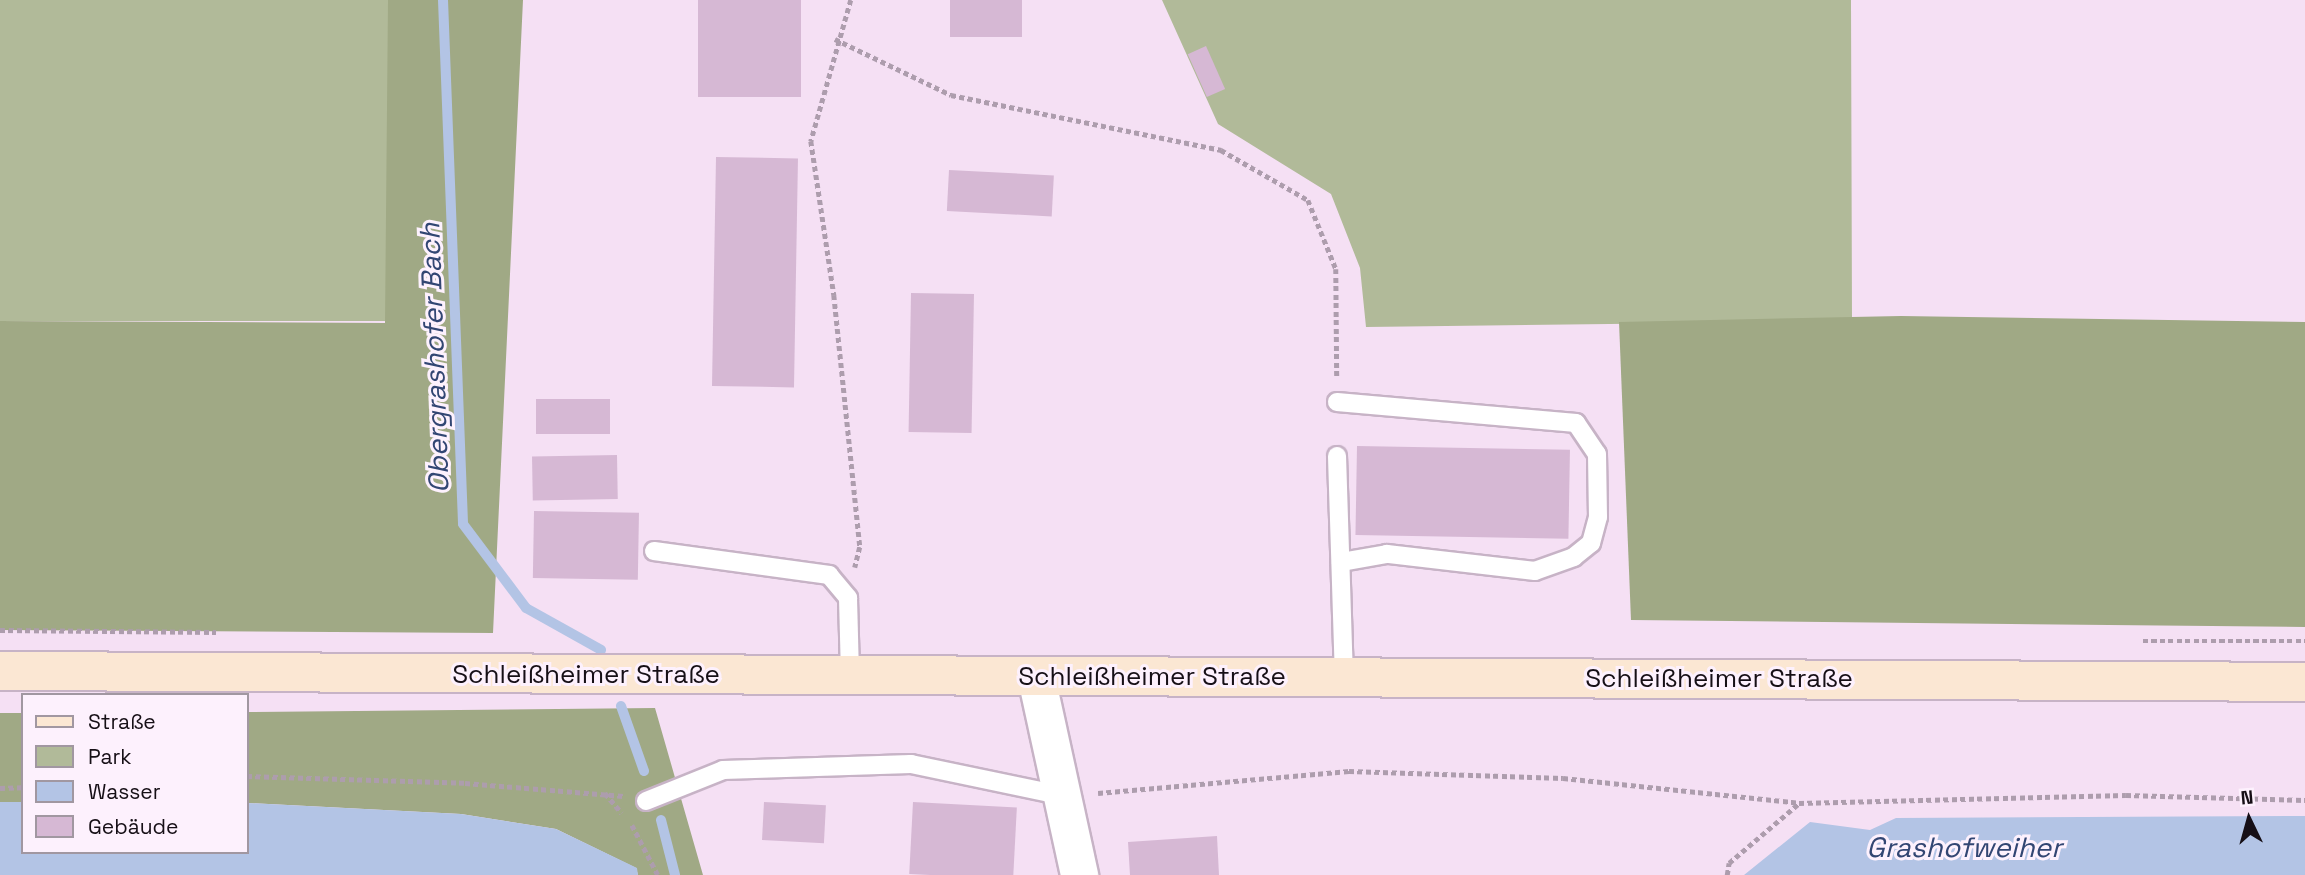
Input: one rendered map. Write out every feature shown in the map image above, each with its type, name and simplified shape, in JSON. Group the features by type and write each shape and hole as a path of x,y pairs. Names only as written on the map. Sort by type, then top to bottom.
{"main road":[{"name":"Schleißheimer Straße","path":"0,671 2305,682"}],"street":[{"path":"1036,677 1065,796 1079,875"}],"lane":[{"path":"1337,402 1576,423 1597,454 1598,516 1591,543 1574,557 1535,571 1387,554 1341,562"},
{"path":"1337,456 1344,677"},
{"path":"654,551 829,575 848,598 850,677"},
{"path":"646,801 723,770 911,764 1065,796"}],"path":[{"path":"848,598 860,547 811,141 835,38 851,0"},
{"path":"835,38 951,95 1221,150 1308,200 1336,269 1337,402"},
{"path":"1065,796 1349,771 1563,779 1799,803 2126,796 2305,800"},
{"path":"248,776 604,792 646,801"},
{"path":"0,788 21,786"},
{"path":"604,792 642,838 658,875"},
{"path":"1727,875 1729,863 1799,803"}],"green space":[{"path":"0,0 388,0 388,321 0,321"},
{"path":"388,0 523,0 493,633 0,630 0,321 385,323"},
{"path":"1162,0 1851,0 1852,321 1366,327 1360,268 1331,194 1218,124"},
{"path":"1901,316 2305,322 2305,627 1631,620 1619,322"},
{"path":"655,708 703,875 638,875 636,868 556,829 461,814 248,803 248,712"},
{"path":"0,713 21,713 21,802 0,802"}],"water":[{"path":"0,802 21,802 21,854 248,854 248,803 461,814 556,829 637,868 638,875 0,875"},
{"name":"Grashofweiher","path":"2305,816 2305,875 1744,875 1810,822 1870,830 1896,818"}],"building":[{"path":"698,0 801,0 801,97 698,97"},
{"path":"950,0 1022,0 1022,37 950,37"},
{"path":"1206,46 1225,89 1207,97 1188,54"},
{"path":"716,157 798,158 794,387 712,386"},
{"path":"949,170 1054,175 1052,216 947,211"},
{"path":"911,293 974,294 972,433 909,432"},
{"path":"536,399 610,399 610,434 536,434"},
{"path":"1357,446 1570,450 1568,539 1355,535"},
{"path":"617,455 618,499 533,500 532,456"},
{"path":"534,511 639,513 638,580 533,578"},
{"path":"764,802 826,805 824,843 762,840"},
{"path":"913,802 1017,807 1013,875 909,874"},
{"path":"1217,836 1219,875 1130,875 1128,842"}],"waterway":[{"name":"Obergrashofer Bach","path":"443,0 463,524 526,608 601,650"},
{"path":"621,706 644,771"},
{"path":"661,820 675,875"}]}
